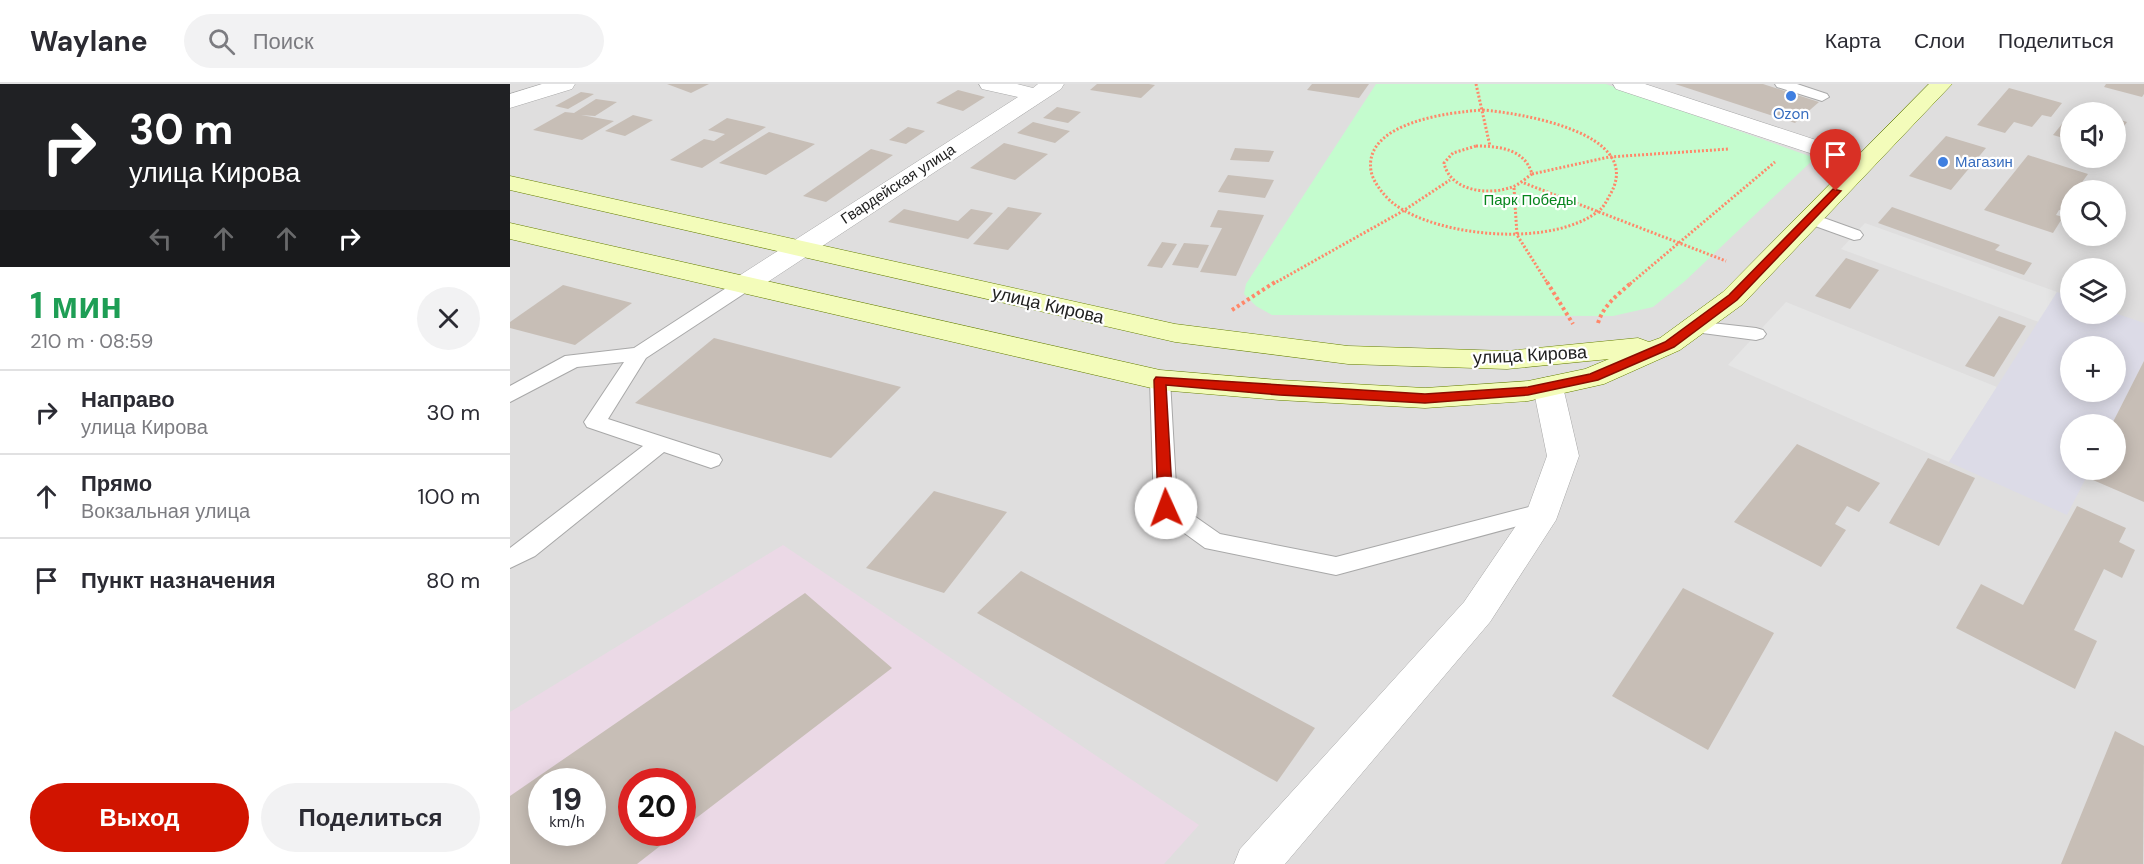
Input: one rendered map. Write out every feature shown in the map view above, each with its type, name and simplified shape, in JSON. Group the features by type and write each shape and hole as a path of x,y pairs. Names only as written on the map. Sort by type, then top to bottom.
{"street":[{"path":"510,101 564,84"},
{"path":"990,84 1044,89"},
{"path":"1624,84 1863,164"},
{"path":"1670,345 1733,298 1941,84"},
{"name":"Гвардейская улица","path":"744,285 1044,89"},
{"name":"улица Кирова","path":"510,183 1174,333 1348,355 1507,360 1670,345"},
{"name":"улица Кирова","path":"510,231 1160,380 1280,390 1425,398 1528,391 1593,377 1670,345"},
{"path":"1256,864 1477,612 1544,511 1563,456 1548,387"}],"lane":[{"path":"1782,84 1822,97"},
{"path":"1810,218 1854,234"},
{"path":"711,460 595,422 639,354 744,285"},
{"path":"1694,327 1756,334"},
{"path":"510,395 572,361 639,354"},
{"path":"1160,380 1166,508 1214,542 1336,566 1544,511"},
{"path":"510,559 526,550 661,443"}],"path":[{"path":"1476,84 1490,146"},
{"path":"1483,110 1522,113 1559,123 1589,138 1609,157 1617,176 1613,194 1599,211 1568,226 1517,235 1482,235 1439,226 1403,211 1380,192 1370,171 1373,151 1389,134 1414,120 1447,112 1483,110"},
{"path":"1590,352 1601,312 1610,301 1798,142"},
{"path":"1532,174 1526,159 1517,153 1490,146 1476,146 1452,153 1445,159 1442,166 1450,180 1475,190 1490,192 1514,188 1524,183 1532,174 1609,157 1737,148"},
{"path":"1197,335 1251,296 1403,211 1450,180"},
{"path":"1524,183 1757,273"},
{"path":"1514,188 1517,235 1590,352"}],"shaded area":[{"path":"510,84 2144,84 2144,864 510,864"},
{"path":"1865,223 2057,292 2039,322 1841,249"},
{"path":"2057,292 2060,293 2060,324 2126,324 2126,317 2144,323 2144,361 2126,396 2126,336 2060,336 2060,402 2123,402 2117,414 2060,414 2060,480 2085,480 2067,515 1949,462"},
{"path":"1786,302 1997,387 1949,462 1728,365"},
{"path":"783,545 1199,825 1164,864 510,864 510,712"}],"green space":[{"name":"Парк Победы","path":"1376,84 1606,84 1815,158 1685,281 1653,307 1613,316 1272,315 1256,306 1244,294 1246,284"}],"building":[{"path":"667,84 709,84 691,93"},
{"path":"1097,84 1155,85 1141,98 1090,90"},
{"path":"1312,84 1369,84 1359,98 1307,90"},
{"path":"1675,84 1763,84 1819,102 1795,123"},
{"path":"2106,84 2144,84 2144,94 2142,97 2104,87"},
{"path":"2009,88 2060,102 2051,117 2042,115 2032,127 2014,122 2005,133 1977,125"},
{"path":"958,90 985,97 963,111 936,103"},
{"path":"581,92 594,94 568,109 555,106"},
{"path":"596,99 617,102 595,116 581,115 614,121 582,140 533,130 565,112 574,113"},
{"path":"1057,107 1081,112 1068,123 1043,118"},
{"path":"633,115 653,120 625,136 605,131"},
{"path":"727,118 766,127 702,168 670,160 704,139 714,141 725,134 708,130"},
{"path":"1033,122 1070,131 1055,143 1017,133"},
{"path":"2060,126 2060,137 2053,135"},
{"path":"908,127 925,131 906,144 889,140"},
{"path":"769,132 815,144 766,175 719,163"},
{"path":"1946,136 1986,148 1951,190 1909,176"},
{"path":"1004,143 1048,154 1015,180 970,168"},
{"path":"1235,148 1274,151 1269,162 1230,160"},
{"path":"871,149 893,155 826,202 803,196"},
{"path":"2028,155 2060,165 2060,168 2069,168 2088,174 2084,180 2060,180 2060,210 2056,215 2060,216 2060,222 2053,233 1984,210"},
{"path":"1228,175 1274,180 1265,198 1218,192"},
{"path":"1008,207 1042,213 1008,250 973,244"},
{"path":"1892,207 2000,245 1995,250 2032,263 2024,275 1878,223"},
{"path":"904,209 958,221 971,209 993,213 968,239 888,222"},
{"path":"1218,210 1264,215 1236,276 1200,272 1222,228 1210,227"},
{"path":"1162,242 1177,244 1162,268 1147,266"},
{"path":"1184,243 1209,245 1198,268 1172,265"},
{"path":"1846,258 1879,270 1850,309 1815,296"},
{"path":"563,285 632,303 575,345 510,328 510,322"},
{"path":"1999,316 2026,326 1994,377 1965,366"},
{"path":"714,338 901,387 831,458 635,403"},
{"path":"2144,361 2144,502 2093,480 2126,480 2126,414 2117,414 2123,402 2126,402 2126,396"},
{"path":"1797,444 1880,483 1859,512 1847,506 1835,524 1846,530 1821,567 1734,522"},
{"path":"1928,458 1975,478 1939,546 1889,523"},
{"path":"934,491 1007,512 944,593 866,568"},
{"path":"2077,506 2126,528 2119,542 2135,550 2122,578 2104,569 2074,630 2097,641 2075,689 1956,628 1981,584 2023,605"},
{"path":"1021,571 1315,728 1277,782 977,613"},
{"path":"1683,588 1774,633 1708,750 1612,696"},
{"path":"805,593 892,668 696,818 696,768 618,768 618,846 660,846 637,864 510,864 510,796 528,784 528,846 606,846 606,768 551,768"},
{"path":"2115,731 2144,746 2143,864 2061,864"}],"place":[{"name":"Ozon","path":"1791,96"},
{"name":"Магазин","path":"1943,162"}],"route":[{"path":"1166,508 1160,380 1280,390 1425,398 1528,391 1593,377 1670,345 1733,298 1836,191"}]}
